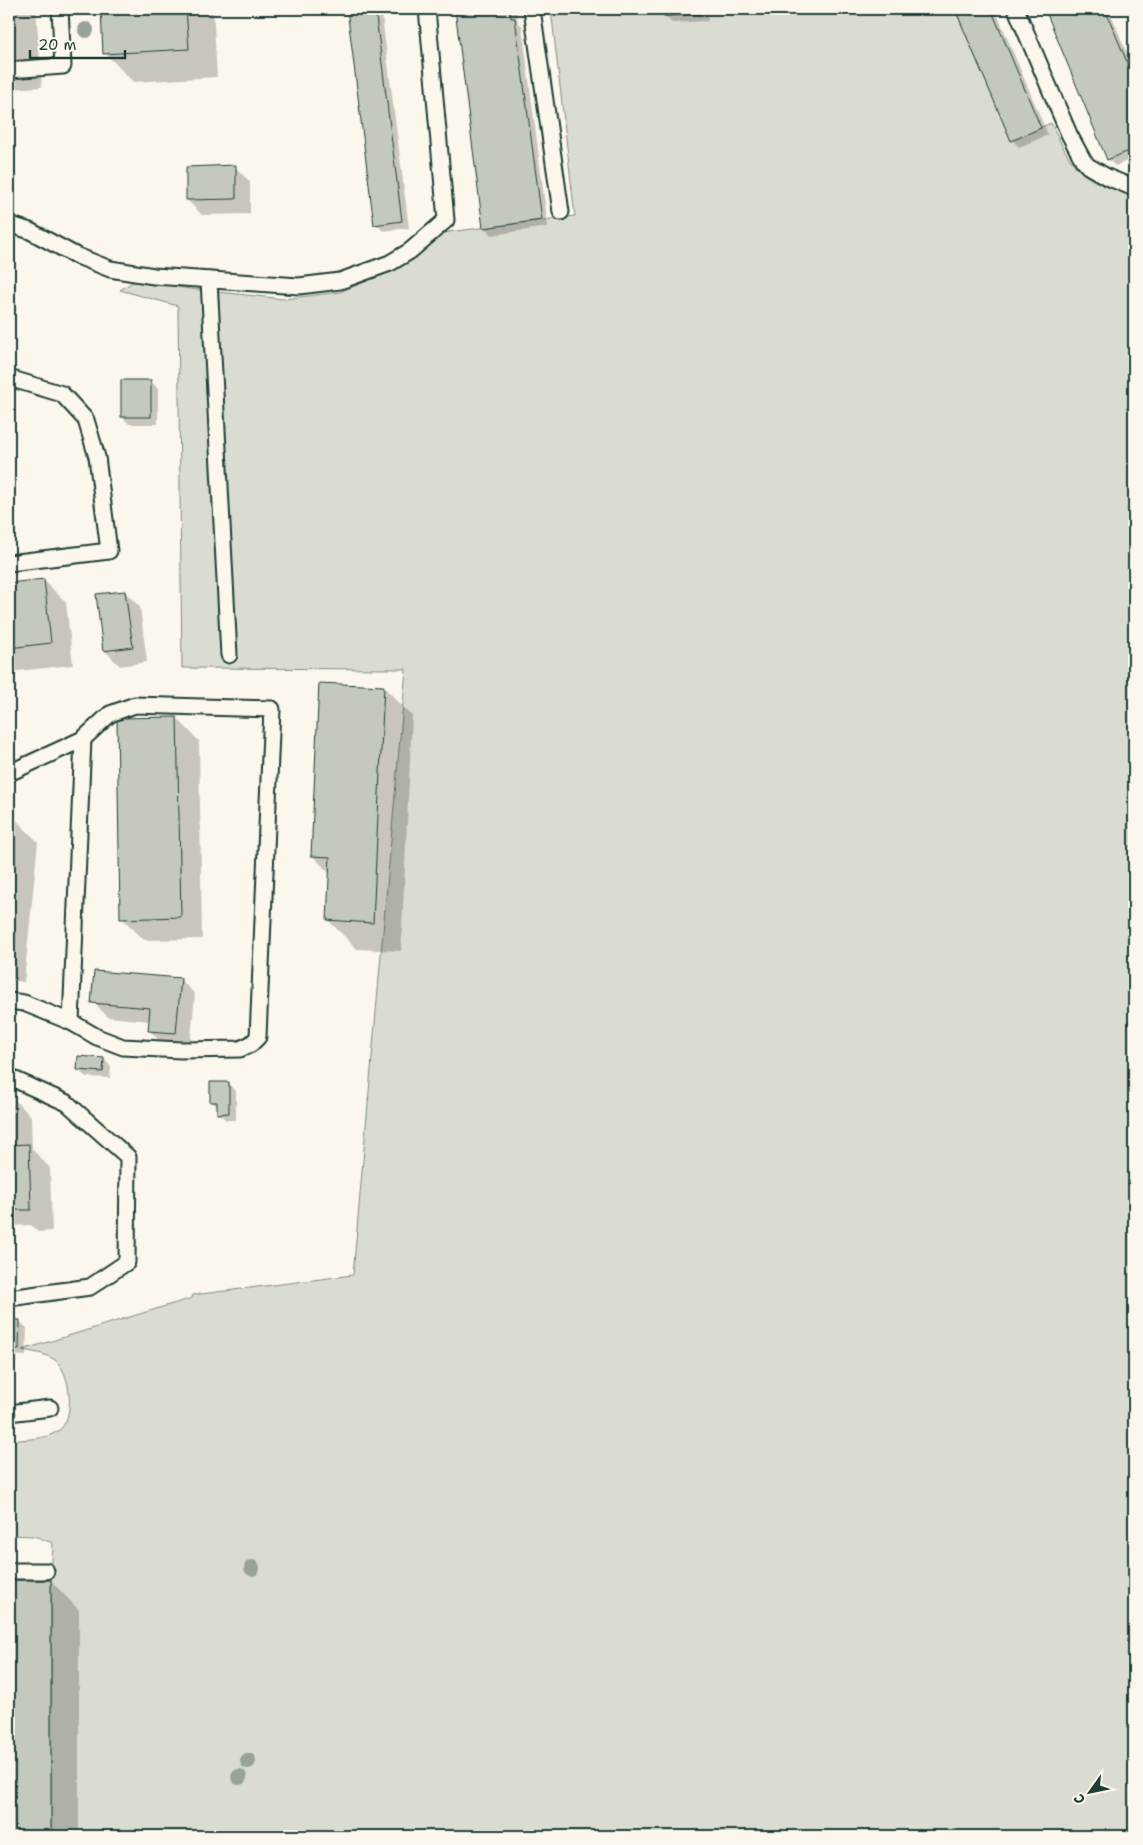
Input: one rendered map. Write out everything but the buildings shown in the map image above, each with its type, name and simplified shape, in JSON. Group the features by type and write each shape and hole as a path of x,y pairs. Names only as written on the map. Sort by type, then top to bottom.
{"lane":[{"path":"9,70 63,66 60,9"},
{"path":"9,224 30,231 75,255 110,270 154,276 299,286 340,281 390,263 410,251 446,220 426,9"},
{"path":"532,9 561,212"},
{"path":"1016,9 1077,151 1088,166 1134,188"},
{"path":"209,280 229,655"},
{"path":"9,378 62,394 86,420 97,457 109,551 9,563"},
{"path":"9,773 83,739 110,714 135,705 272,709 258,1037 251,1044 240,1049 181,1050 123,1047 97,1037 71,1022 24,1003 9,1001"},
{"path":"71,1022 83,739"},
{"path":"9,1078 67,1103 128,1157 127,1262 90,1287 9,1298"},
{"path":"9,1413 50,1408"},
{"path":"9,1571 46,1571"}],"shaded area":[{"path":"551,9 663,9 664,16 701,14 701,9 955,9 1011,140 1051,123 1065,151 1079,170 1090,179 1102,185 1134,196 1134,1836 51,1836 51,1580 53,1543 34,1536 9,1535 9,1441 41,1438 58,1431 64,1425 67,1417 69,1396 65,1375 55,1360 43,1354 22,1350 192,1298 193,1295 353,1275 406,669 182,668 178,306 120,290 136,280 190,289 284,299 340,292 372,279 422,251 441,233 575,216"}]}
